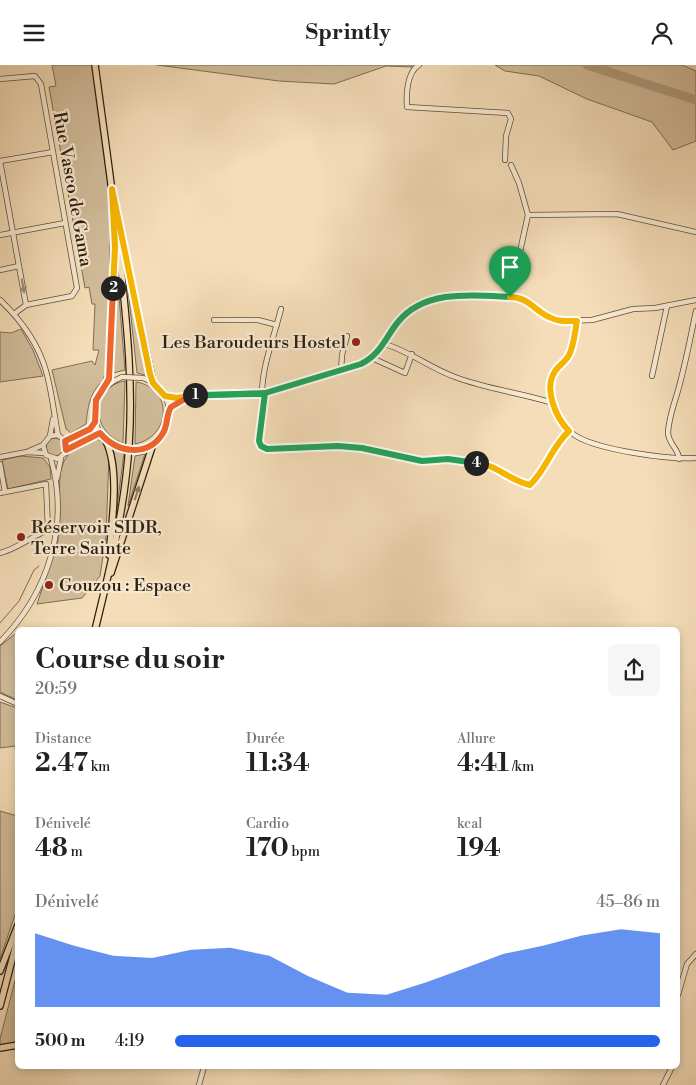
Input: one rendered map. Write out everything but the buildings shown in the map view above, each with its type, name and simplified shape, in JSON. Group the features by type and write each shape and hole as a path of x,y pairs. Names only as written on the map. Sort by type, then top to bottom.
{"main road":[{"path":"95,65 112,189 129,342 130,409 126,479 120,520 95,627"},
{"path":"112,189 131,290 144,334 153,383"},
{"path":"104,388 110,371 115,247 112,189"},
{"path":"106,441 112,459 112,501 107,577"},
{"path":"100,606 153,444"},
{"path":"0,971 15,933"},
{"path":"0,1007 15,949"},
{"path":"0,1049 15,1046"}],"street":[{"path":"419,65 413,69 410,77 407,107 508,113 511,119 506,137 505,160"},
{"name":"Rue Vasco de Gama","path":"0,79 35,76 40,84 76,291 72,296 26,305 14,314"},
{"path":"26,305 0,161 53,153"},
{"path":"510,297 528,215 519,183 511,165"},
{"path":"528,215 617,214 696,232"},
{"path":"0,235 65,223"},
{"path":"0,270 19,266"},
{"path":"165,396 263,394 341,371 372,358 385,344 400,319 434,299 464,295 510,297 525,300 550,318 559,321 592,320 633,309 668,306 696,300"},
{"path":"0,299 14,314 37,349 46,370 58,435 65,441 66,450"},
{"path":"652,377 668,306"},
{"path":"281,309 271,349 264,366 259,441 261,446 267,449 338,446 362,448 422,461 448,459 480,463 498,470 518,483 530,485 539,476 558,441 569,431"},
{"path":"679,459 678,452 669,438 670,417 696,311"},
{"path":"214,320 258,320 277,325"},
{"path":"577,321 570,354 552,374 550,393 559,418 569,431 585,440 604,446 679,459 696,458"},
{"path":"341,371 342,355 347,337"},
{"path":"385,344 412,354 456,378 553,403"},
{"path":"372,358 402,373 407,371 412,354"},
{"path":"122,377 143,378 153,383 165,396 169,410 167,426 153,444 142,449 119,449 106,441 95,422 96,400 104,388 122,377"},
{"path":"169,410 188,396"},
{"path":"0,457 27,452 43,445 50,436 54,416"},
{"path":"65,441 86,432 95,422"},
{"path":"0,642 13,629 34,599 50,560 57,529 57,479 60,457 66,450 100,433"},
{"path":"50,436 58,435"},
{"path":"43,445 44,453"},
{"path":"27,452 44,453 51,459 57,479"},
{"path":"51,459 60,457"},
{"path":"0,464 2,492 46,484 48,529"},
{"path":"0,553 21,546 48,529 57,529"},
{"path":"0,696 15,703"},
{"path":"680,988 687,964 696,954"},
{"path":"199,1085 203,1069"},
{"path":"663,1085 671,1069"}],"shaded area":[{"path":"52,65 95,65 109,187 111,247 106,378 93,393 86,424 71,433 66,429 52,370 92,361 95,365 99,350 93,350 95,304 92,304 89,287 85,288 49,87 56,86"},
{"path":"157,65 412,65 412,67 386,66 334,84 279,81"},
{"path":"495,65 682,65 696,71 696,141 673,150 652,122 587,99 539,76 505,71"},
{"path":"115,271 117,271 125,370 113,373"},
{"path":"128,289 144,345 149,376 137,373"},
{"path":"21,329 33,350 43,376 0,382 0,332 11,333"},
{"path":"125,381 123,443 112,437 105,430 98,410 100,400 105,392 113,385"},
{"path":"136,382 148,386 157,393 162,402 163,413 161,423 156,432 147,440 135,444"},
{"path":"51,438 59,438 64,443 62,454 51,456 46,451 46,443"},
{"path":"93,438 102,441 109,456 106,537 100,576 82,598 37,604 58,541 60,473 64,461 71,451"},
{"path":"113,449 124,453 115,523 116,464"},
{"path":"145,454 128,506 135,456"},
{"path":"21,456 43,458 50,467 51,479 8,489 2,460"},
{"path":"15,634 15,699 0,692 0,646"},
{"path":"0,702 15,707 15,746 0,748"},
{"path":"0,811 15,815 15,915 0,959"},
{"path":"15,981 15,1044 0,1047 0,1039"}],"waterway":[{"path":"587,65 696,100"},
{"path":"66,553 104,551"},
{"path":"0,623 19,601 34,570 39,566"}],"place":[{"name":"Les Baroudeurs Hostel","path":"356,342"},
{"name":"Réservoir SIDR, Terre Sainte","path":"21,537"},
{"name":"Gouzou : Espace","path":"49,585"}],"route":[{"path":"510,297 464,295 434,299 400,319 380,351 372,358 361,364 279,390 250,395 206,394 196,395 177,398 165,396 153,383 150,374 144,334 131,290 112,189 115,247 109,379 96,400 95,422 90,429 81,435 65,441 66,450 100,433 114,447 134,451 142,449 159,439 167,426 171,407 178,401 188,396 206,394 216,394 250,395 265,393 259,441 261,446 267,449 338,446 362,448 395,457 422,461 448,459 480,463 498,470 518,483 530,485 539,476 558,441 569,431 559,418 550,393 552,374 570,354 577,321 559,321 550,318 525,300 518,297 510,297"}]}
